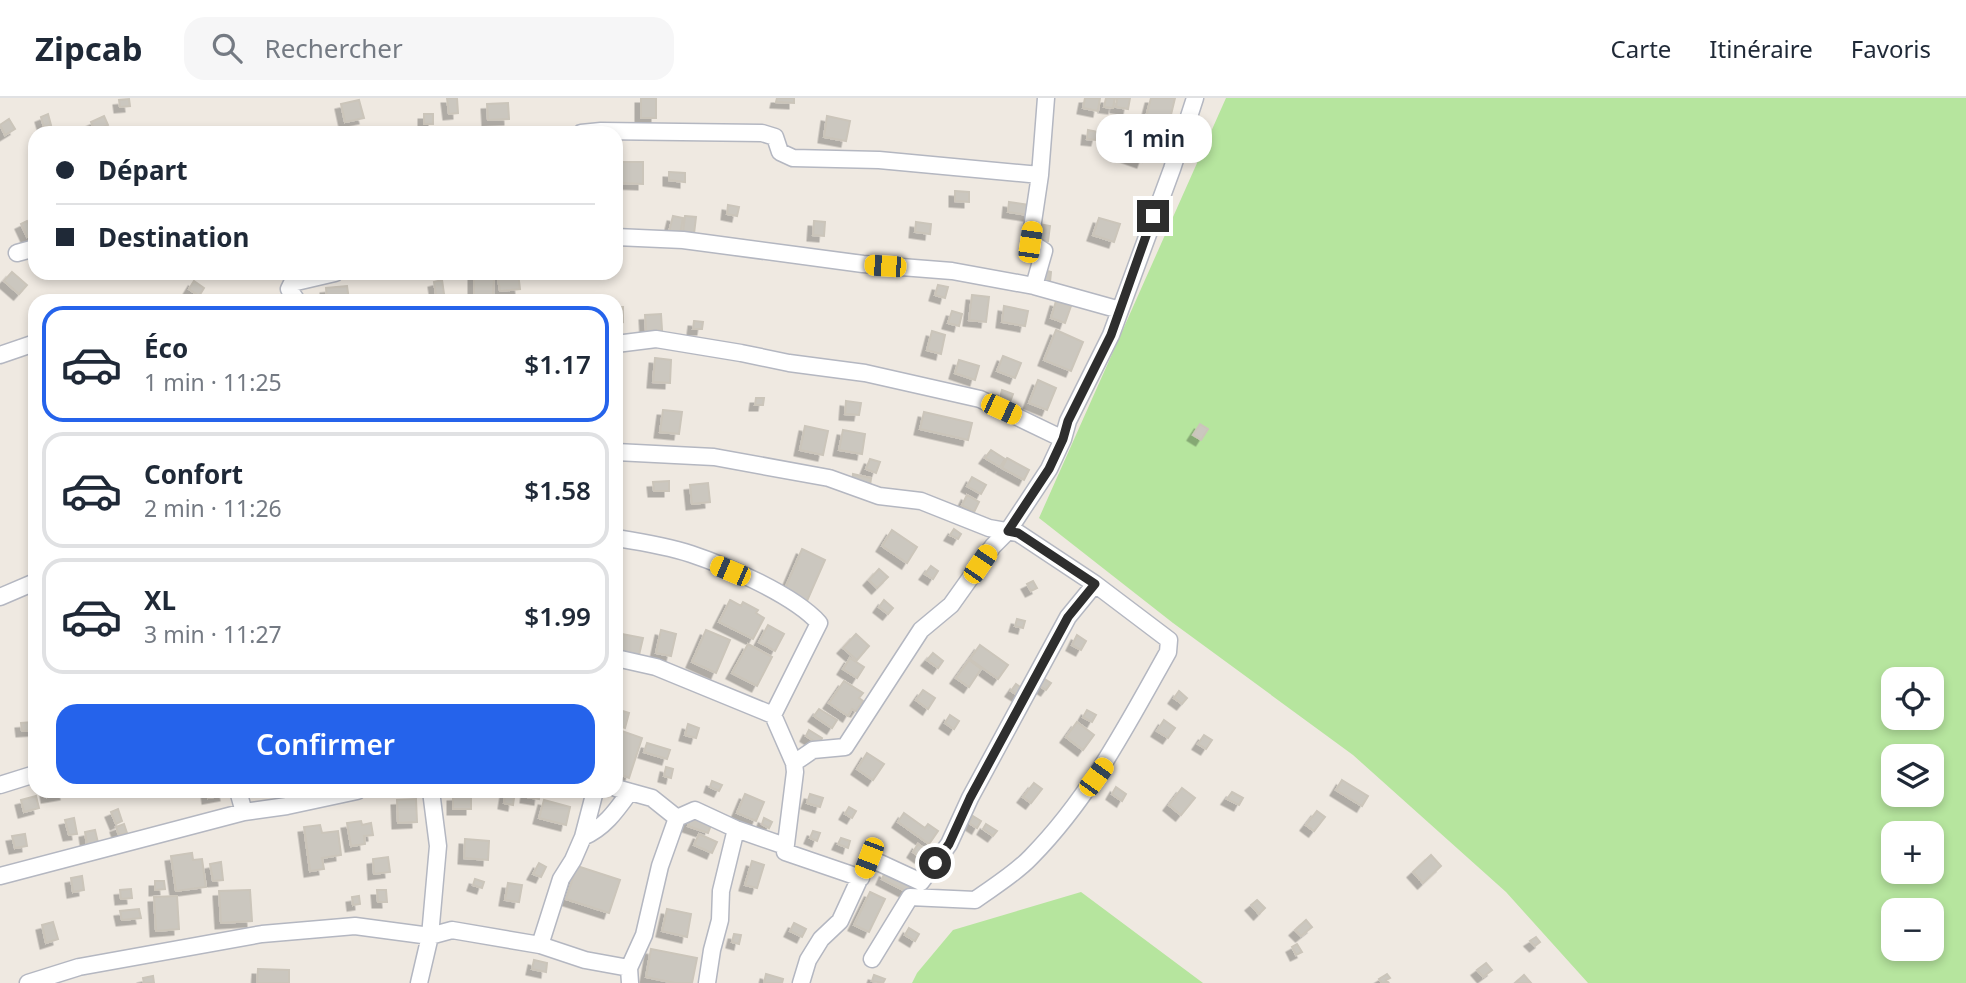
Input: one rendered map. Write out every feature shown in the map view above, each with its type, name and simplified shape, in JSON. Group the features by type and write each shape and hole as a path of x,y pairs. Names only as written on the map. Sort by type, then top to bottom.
{"street":[{"path":"1034,286 1044,251 1030,242 1040,175 1046,98"},
{"path":"794,763 813,750 845,747 921,630 951,605 993,546 1008,531 1049,469 1068,421 1111,335 1195,98"},
{"path":"623,131 762,133 775,137 780,152 793,158 879,160 1040,175"},
{"path":"623,237 683,240 863,264 952,271 1034,286 1120,310"},
{"path":"17,253 28,250"},
{"path":"292,294 289,289 292,283 305,280"},
{"path":"623,343 656,340 865,373 980,399 1063,439"},
{"path":"0,355 28,345"},
{"path":"623,452 714,457 829,478 879,496 920,501 989,528 1018,533 1095,584 1169,640 1168,652 1110,758 1069,814 1029,859 975,900 910,897"},
{"path":"623,539 690,553 771,589 819,623 773,715"},
{"path":"873,959 910,897 949,844 970,798 1068,617 1095,584"},
{"path":"0,597 28,585"},
{"path":"623,660 656,667 773,715 794,763 795,772 785,852 861,878"},
{"path":"0,785 28,777"},
{"path":"623,790 652,798 677,818"},
{"path":"240,798 244,812"},
{"path":"0,876 244,812 325,798"},
{"path":"419,983 430,936 438,846 432,798"},
{"path":"540,946 561,879 583,837 593,798"},
{"path":"583,837 598,831 614,814 620,798"},
{"path":"28,983 79,967 262,934 355,926 430,936 452,930 540,946 629,975 643,935 660,866 677,818 695,810 736,829 785,846"},
{"path":"707,983 720,920 721,891 736,829"},
{"path":"801,983 808,960 821,939 840,921 869,858 921,882"}],"green space":[{"path":"1226,98 1966,98 1966,983 1588,983 1506,892 1353,755 1173,623 1039,518"},
{"path":"1081,892 1203,983 912,983 917,973 953,930"}],"building":[{"path":"447,98 457,98 458,113 449,114"},
{"path":"641,98 656,98 656,118 641,118"},
{"path":"777,98 794,98 794,103 776,102"},
{"path":"1085,98 1100,98 1098,111 1083,108"},
{"path":"1106,98 1115,98 1113,108 1104,107"},
{"path":"1117,98 1130,98 1128,109 1116,107"},
{"path":"1151,98 1175,98 1169,123 1146,117"},
{"path":"129,99 130,106 120,107 119,100"},
{"path":"359,100 364,118 345,122 341,104"},
{"path":"508,103 509,119 488,120 487,104"},
{"path":"48,114 51,125 44,126 41,117"},
{"path":"424,114 433,114 433,124 424,124"},
{"path":"104,116 108,125 93,126 91,122"},
{"path":"827,116 850,121 846,141 824,137"},
{"path":"9,119 15,129 5,135 0,125"},
{"path":"1088,130 1098,132 1096,140 1087,139"},
{"path":"1111,130 1123,133 1119,148 1106,144"},
{"path":"1132,136 1149,143 1142,162 1125,156"},
{"path":"623,162 643,162 643,184 623,183"},
{"path":"669,172 685,173 685,182 669,180"},
{"path":"955,191 969,192 969,202 955,201"},
{"path":"1009,202 1030,205 1029,215 1008,212"},
{"path":"728,205 739,207 737,216 727,214"},
{"path":"673,216 683,218 680,234 669,232"},
{"path":"685,216 696,217 694,234 683,233"},
{"path":"1099,218 1120,224 1114,242 1093,235"},
{"path":"27,221 28,237 27,237 21,224"},
{"path":"814,221 825,222 824,236 813,235"},
{"path":"916,222 931,224 930,234 915,232"},
{"path":"1039,224 1050,226 1048,241 1037,239"},
{"path":"1043,270 1051,272 1050,282 1041,281"},
{"path":"12,272 27,285 19,294 4,281"},
{"path":"442,280 444,294 436,294 434,282"},
{"path":"474,280 494,280 493,294 474,294"},
{"path":"498,280 519,280 520,289 500,291"},
{"path":"194,281 204,288 200,294 189,289"},
{"path":"938,285 948,287 945,298 935,295"},
{"path":"347,286 348,294 326,294 326,288"},
{"path":"972,295 989,297 986,322 969,320"},
{"path":"1056,301 1071,306 1065,323 1051,318"},
{"path":"1004,306 1028,311 1025,326 1002,322"},
{"path":"952,311 962,314 959,326 948,323"},
{"path":"661,314 662,330 646,331 645,315"},
{"path":"694,321 703,322 702,329 693,329"},
{"path":"1056,330 1083,342 1071,371 1044,360"},
{"path":"932,331 945,335 941,354 927,350"},
{"path":"1003,356 1021,363 1015,378 997,371"},
{"path":"655,358 671,360 670,383 653,382"},
{"path":"959,360 979,366 975,380 955,373"},
{"path":"1038,380 1056,388 1047,410 1029,403"},
{"path":"1002,390 1013,394 1010,402 1000,398"},
{"path":"756,398 764,398 763,405 755,405"},
{"path":"846,401 861,403 859,415 845,414"},
{"path":"663,410 682,412 679,434 660,432"},
{"path":"924,412 972,423 968,440 920,429"},
{"path":"1200,424 1208,429 1201,440 1193,435"},
{"path":"805,426 828,431 823,455 800,450"},
{"path":"843,430 865,434 862,454 839,450"},
{"path":"991,450 1005,459 1000,467 985,458"},
{"path":"1007,458 1029,470 1024,480 1002,468"},
{"path":"870,459 880,462 876,473 866,469"},
{"path":"853,474 871,478 870,486 852,482"},
{"path":"972,477 986,485 981,494 967,486"},
{"path":"669,481 669,491 654,491 653,482"},
{"path":"708,483 710,502 692,504 690,485"},
{"path":"967,495 979,502 974,512 962,505"},
{"path":"954,529 961,534 958,539 950,535"},
{"path":"892,530 917,547 907,563 882,546"},
{"path":"802,549 825,560 807,601 784,591"},
{"path":"931,566 938,571 933,579 925,574"},
{"path":"879,569 888,577 877,588 869,580"},
{"path":"1033,581 1037,588 1031,591 1027,584"},
{"path":"730,600 741,606 743,602 758,610 756,613 764,618 753,639 719,622"},
{"path":"884,600 893,608 888,614 879,607"},
{"path":"1017,619 1025,621 1023,628 1015,626"},
{"path":"768,625 784,634 775,651 759,642"},
{"path":"661,630 676,634 671,656 656,653"},
{"path":"706,630 730,640 716,673 692,662"},
{"path":"623,634 643,638 639,655 623,652"},
{"path":"856,634 869,646 857,660 843,648"},
{"path":"1077,635 1086,641 1081,650 1072,645"},
{"path":"748,644 772,657 757,686 732,673"},
{"path":"980,645 1008,665 998,679 970,659"},
{"path":"933,653 943,661 938,668 927,660"},
{"path":"850,658 864,667 857,678 843,669"},
{"path":"969,660 981,669 969,687 956,678"},
{"path":"1043,678 1051,683 1046,690 1038,685"},
{"path":"844,681 863,693 859,698 863,701 856,711 852,709 848,716 829,703"},
{"path":"1016,684 1023,689 1019,696 1011,691"},
{"path":"923,690 935,698 928,709 916,700"},
{"path":"1179,691 1187,698 1182,704 1174,698"},
{"path":"819,709 837,720 832,728 814,716"},
{"path":"1087,710 1096,715 1092,722 1083,717"},
{"path":"623,711 629,713 625,728 623,727"},
{"path":"950,715 959,721 954,729 945,723"},
{"path":"1164,720 1175,728 1168,738 1157,731"},
{"path":"28,722 28,731 22,731 21,723"},
{"path":"1077,722 1094,735 1083,750 1066,737"},
{"path":"688,724 699,728 696,738 685,735"},
{"path":"809,730 822,738 819,744 806,736"},
{"path":"623,731 642,738 629,778 623,776"},
{"path":"1204,735 1212,740 1206,749 1198,744"},
{"path":"647,743 670,750 667,759 644,752"},
{"path":"867,753 884,764 873,780 857,769"},
{"path":"666,767 673,769 671,778 664,776"},
{"path":"1342,780 1368,796 1362,806 1336,790"},
{"path":"712,781 722,785 719,791 710,787"},
{"path":"1034,783 1042,789 1031,803 1023,797"},
{"path":"1116,787 1126,794 1122,801 1112,794"},
{"path":"1182,788 1195,798 1181,815 1169,805"},
{"path":"1232,792 1243,798 1239,805 1227,799"},
{"path":"745,794 764,802 756,821 737,813"},
{"path":"810,794 823,798 820,807 807,803"},
{"path":"36,798 39,808 24,812 21,800"},
{"path":"453,798 471,798 471,809 453,809"},
{"path":"505,798 514,798 513,805 504,803"},
{"path":"416,799 417,822 398,823 397,800"},
{"path":"544,800 570,807 566,825 539,818"},
{"path":"849,807 856,811 852,818 845,814"},
{"path":"118,809 122,821 116,824 111,812"},
{"path":"1317,811 1325,817 1314,831 1306,825"},
{"path":"904,813 925,828 928,824 938,831 929,844 898,822"},
{"path":"691,815 712,822 708,833 688,826"},
{"path":"973,816 981,821 977,828 969,823"},
{"path":"74,818 77,834 69,835 65,820"},
{"path":"764,818 772,822 769,828 762,824"},
{"path":"361,821 362,825 371,823 373,835 364,836 365,844 351,846 347,823"},
{"path":"124,824 127,833 119,835 116,827"},
{"path":"986,824 997,831 993,836 983,829"},
{"path":"320,825 322,833 338,831 341,855 322,858 324,869 310,871 304,827"},
{"path":"95,830 98,843 87,845 85,832"},
{"path":"813,831 820,833 817,841 810,838"},
{"path":"25,834 27,846 15,848 12,836"},
{"path":"699,834 717,842 712,853 694,845"},
{"path":"841,838 850,841 848,848 838,844"},
{"path":"465,839 489,841 488,860 464,858"},
{"path":"918,844 925,849 920,857 913,852"},
{"path":"192,853 193,860 202,859 206,887 176,891 171,856"},
{"path":"1431,855 1441,866 1423,883 1413,872"},
{"path":"388,857 390,872 374,874 373,859"},
{"path":"752,861 764,865 757,888 745,885"},
{"path":"221,862 223,880 213,881 210,864"},
{"path":"539,863 546,867 541,877 533,874"},
{"path":"577,866 620,880 609,913 566,899"},
{"path":"885,872 911,886 907,892 882,879"},
{"path":"82,876 84,890 73,892 71,878"},
{"path":"475,879 484,882 482,888 473,885"},
{"path":"155,881 164,881 165,889 155,890"},
{"path":"508,883 522,885 519,902 505,900"},
{"path":"131,889 132,898 121,899 120,890"},
{"path":"250,890 252,921 221,923 219,891"},
{"path":"377,890 386,890 387,902 378,902"},
{"path":"870,892 885,899 869,932 854,925"},
{"path":"177,896 179,929 156,931 154,897"},
{"path":"359,896 360,904 353,905 352,897"},
{"path":"1257,900 1265,908 1259,914 1251,905"},
{"path":"139,909 141,918 122,920 120,911"},
{"path":"667,909 691,914 687,937 662,931"},
{"path":"1306,920 1312,927 1301,936 1295,930"},
{"path":"53,922 58,939 46,943 42,925"},
{"path":"794,923 806,929 802,937 790,931"},
{"path":"909,928 919,934 915,941 905,935"},
{"path":"734,934 741,935 739,944 732,942"},
{"path":"1536,937 1540,942 1535,946 1530,941"},
{"path":"1297,944 1302,952 1296,955 1292,947"},
{"path":"651,949 697,958 692,983 675,983 646,977"},
{"path":"534,960 547,963 546,972 532,969"},
{"path":"1486,963 1492,970 1483,977 1477,970"},
{"path":"258,969 289,970 289,983 257,983"},
{"path":"766,974 783,979 782,983 764,983"},
{"path":"1387,974 1390,978 1386,980 1388,982 1382,983 1379,979"},
{"path":"874,975 885,979 883,983 872,981"},
{"path":"1524,975 1531,983 1515,983"},
{"path":"153,976 154,983 144,983 143,978"}],"route":[{"path":"935,863 949,844 970,798 1068,617 1095,584 1018,533 1008,531 1049,469 1068,421 1111,335 1153,216"}]}
